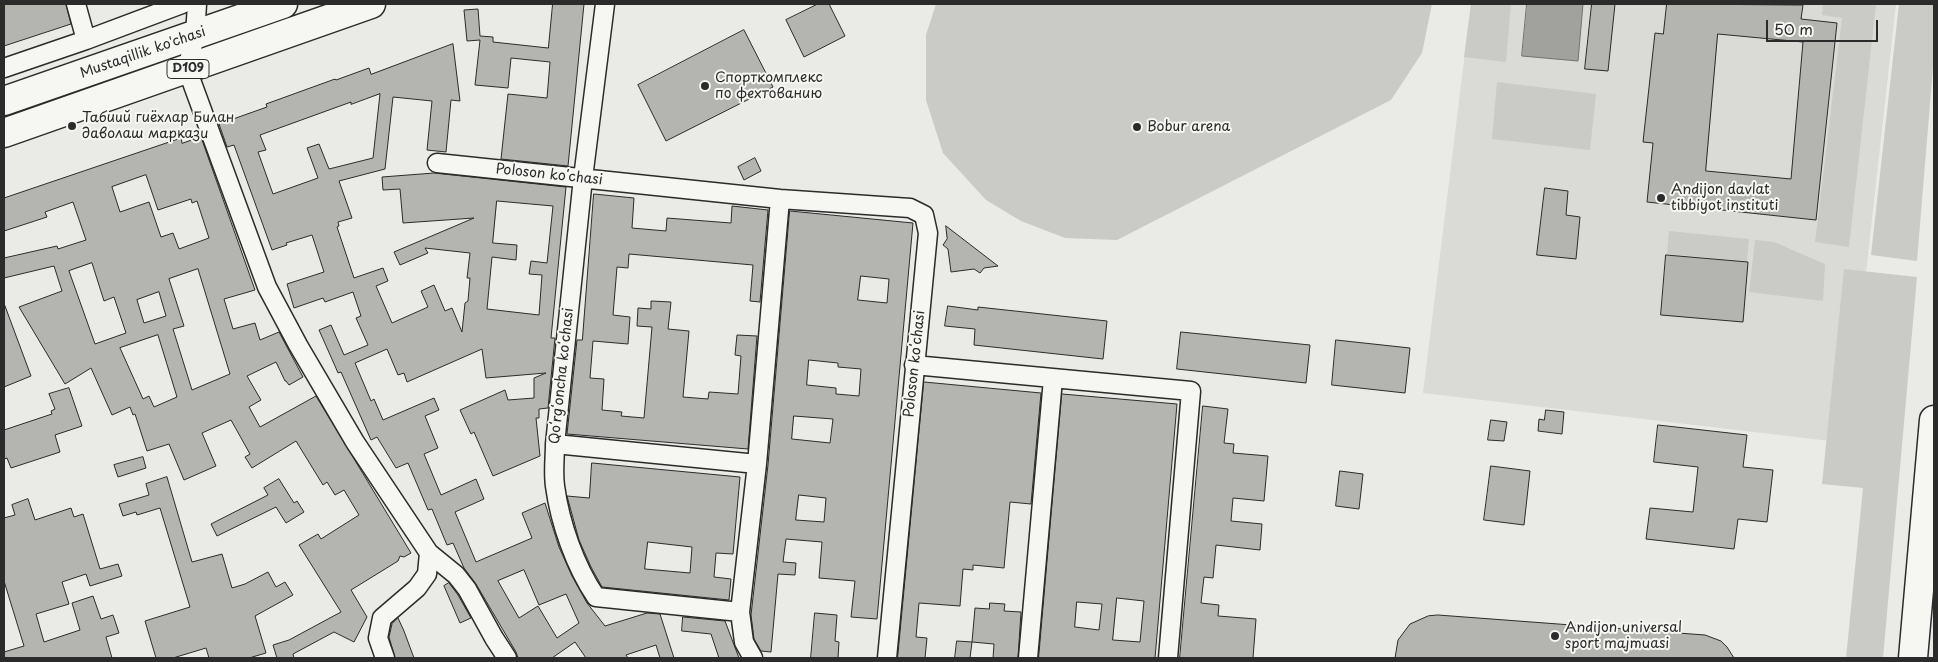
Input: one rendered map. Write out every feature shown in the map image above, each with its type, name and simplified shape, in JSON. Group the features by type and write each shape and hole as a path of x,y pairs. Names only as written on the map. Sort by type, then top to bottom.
{"main road":[{"name":"Mustaqillik ko'chasi","path":"4,101 283,4"},
{"name":"D109","path":"4,133 372,4"},
{"path":"1913,658 1934,420"}],"street":[{"path":"76,4 86,40"},
{"path":"4,68 182,4"},
{"path":"198,4 195,36 188,69 268,287 298,345 350,434 429,553 462,582 507,658"},
{"name":"Qoʻrgʻoncha koʻchasi","path":"605,4 582,178 555,444 555,486 569,543 586,582 596,597 740,612"},
{"name":"Poloson koʻchasi","path":"437,163 780,199 910,208 924,215 928,233 887,658"},
{"path":"753,658 744,642 740,612 757,464 780,199"},
{"path":"914,365 1191,391 1168,658"},
{"path":"1028,658 1053,379"},
{"path":"555,444 757,464"},
{"path":"385,658 378,638 382,618 417,588 427,574 429,553"}],"shaded area":[{"name":"Bobur arena","path":"936,4 1432,4 1422,53 1391,100 1117,240 1065,238 1021,221 986,200 943,153 926,100 926,35"},
{"name":"Andijon davlat tibbiyot instituti","path":"1471,4 1896,4 1847,443 1423,393"},
{"path":"1471,4 1511,4 1506,62 1464,57"},
{"path":"1527,4 1583,4 1578,61 1522,56"},
{"path":"1823,4 1876,4 1849,247 1815,242 1842,18 1822,15"},
{"path":"1899,4 1934,4 1934,55 1917,261 1871,255"},
{"path":"1497,82 1596,94 1590,150 1492,139"},
{"path":"1669,231 1749,239 1747,261 1667,254"},
{"path":"1755,240 1774,242 1825,264 1823,301 1749,292"},
{"path":"1844,269 1917,277 1883,658 1846,658 1863,488 1822,484"}],"building":[{"path":"66,4 71,24 4,46 4,5"},
{"path":"553,4 584,4 568,166 501,159 508,94 547,98 550,62 511,58 508,88 475,85 480,40 467,41 464,10 478,9 480,36 493,37 493,42 548,48"},
{"path":"818,4 829,4 845,36 804,57 786,20"},
{"path":"1592,4 1615,4 1608,71 1585,69"},
{"path":"1667,4 1803,5 1801,19 1837,23 1816,220 1647,202 1653,143 1643,142 1655,33 1663,34","holes":["1718,34 1803,42 1791,179 1706,171"]},
{"name":"Спорткомплекс по фехтованию","path":"744,30 773,87 666,141 638,85"},
{"path":"453,44 460,101 451,100 446,152 427,150 432,101 393,97 385,169 339,181 352,218 338,222 339,226 337,227 354,278 383,268 388,281 376,286 392,323 428,307 421,291 434,285 445,311 452,308 462,332 465,303 468,301 470,278 467,278 470,253 425,248 428,253 400,265 394,252 474,218 403,223 400,189 383,190 382,177 434,173 566,187 551,338 555,338 548,408 539,409 539,418 536,418 540,456 493,476 474,432 471,434 460,410 505,390 508,400 534,398 534,378 546,373 486,378 482,349 407,382 404,373 398,375 387,349 355,363 371,401 374,399 383,420 434,398 439,410 425,416 438,448 424,454 441,495 476,479 484,499 455,512 476,562 532,538 522,513 545,503 559,547 572,576 587,603 605,626 647,613 660,614 674,658 660,658 656,645 626,655 628,658 586,658 575,642 552,658 518,658 476,584 464,568 453,543 447,545 432,509 428,510 408,463 396,468 377,437 371,440 341,372 338,373 319,330 331,325 344,355 368,345 356,318 361,316 353,292 325,302 323,298 294,308 287,284 324,272 312,235 286,243 287,245 272,250 234,145 227,147 219,124 267,107 266,104 335,79 369,68 371,74","holes":["380,94 373,158 329,169 319,144 307,148 318,178 273,194 258,152 266,150 260,135 351,102 351,104","497,201 553,206 547,263 531,261 529,274 542,275 539,315 487,309 492,257 516,260 517,245 493,243","524,570 539,605 566,594 579,623 557,638 538,606 519,618 498,581"]},
{"path":"201,137 255,290 224,299 233,329 255,323 260,340 279,332 303,377 289,385 285,381 276,362 247,376 261,400 249,407 260,427 316,396 411,553 404,557 400,556 398,561 351,590 367,617 354,642 334,632 293,654 294,658 277,658 273,645 289,640 341,612 299,545 318,534 321,539 359,515 344,490 335,495 327,482 323,485 296,441 252,468 245,457 250,454 231,420 202,433 216,466 184,480 169,444 147,451 135,414 133,415 130,407 112,415 91,368 65,384 19,307 62,291 54,266 4,278 4,258 57,246 58,249 86,240 73,202 45,212 47,217 4,231 4,198 181,138 182,143","holes":["146,175 158,210 191,199 192,203 197,201 209,238 179,249 173,233 161,237 149,202 120,212 112,187","92,263 104,301 114,297 126,333 95,344 69,271","198,269 230,374 192,390 173,329 184,326 169,279","159,292 166,316 144,323 137,300","158,335 177,397 154,407 149,396 143,399 120,348"]},
{"path":"755,158 761,171 744,180 738,167"},
{"path":"1545,188 1568,191 1566,215 1580,217 1576,259 1537,255"},
{"path":"594,194 634,198 632,228 666,231 667,218 731,223 732,206 768,210 760,302 750,301 753,265 629,254 628,268 617,267 613,315 630,317 628,344 593,341 590,378 604,379 602,410 622,412 621,416 644,418 652,327 637,326 638,308 651,309 651,301 671,302 668,329 689,331 683,397 708,399 709,392 738,394 741,356 735,355 737,335 757,336 748,449 567,434 577,340 582,340"},
{"path":"790,211 913,223 877,619 851,617 855,581 819,578 822,542 786,539 783,562 796,563 795,575 778,574 771,652 761,651 754,639 751,615 768,465","holes":["861,276 889,279 887,303 858,300","809,360 838,363 838,367 861,369 859,396 836,394 836,388 807,385","794,416 833,419 830,443 792,439","799,495 826,498 824,522 796,520"]},
{"path":"946,226 998,266 984,268 980,273 974,269 951,272 948,249 943,245 947,239"},
{"path":"1666,255 1748,262 1743,322 1661,315"},
{"path":"948,306 978,310 978,307 1107,321 1103,359 974,345 975,329 945,326"},
{"path":"4,307 31,376 4,387"},
{"path":"1181,332 1310,345 1306,383 1177,369"},
{"path":"1336,340 1410,348 1405,393 1332,385"},
{"path":"924,382 1041,393 1031,504 1010,502 1004,568 973,565 973,570 963,569 960,606 919,603 916,637 927,638 925,658 898,658"},
{"path":"69,388 82,426 55,435 60,452 11,468 7,458 4,459 4,430 52,414 51,411 55,409 49,394"},
{"path":"1062,394 1177,404 1155,658 1039,658","holes":["1117,598 1144,601 1140,642 1113,640","1077,602 1102,604 1099,630 1075,627"]},
{"path":"1203,406 1228,409 1224,443 1234,444 1233,453 1268,456 1264,501 1233,498 1231,521 1262,524 1260,550 1216,545 1213,578 1204,577 1201,603 1219,605 1218,616 1256,619 1253,658 1180,658"},
{"path":"1546,410 1564,412 1562,434 1538,431 1539,419 1544,420"},
{"path":"1491,420 1507,422 1504,441 1488,440"},
{"path":"1658,425 1747,435 1743,467 1773,470 1767,522 1738,519 1734,549 1646,539 1650,508 1693,512 1698,467 1654,462"},
{"path":"143,457 146,468 118,477 114,465"},
{"path":"592,463 740,477 733,554 716,553 714,577 731,579 729,600 602,587 579,540 567,496 589,498","holes":["648,542 692,547 690,573 645,569"]},
{"path":"1491,466 1530,471 1524,525 1484,520"},
{"path":"1340,471 1363,474 1359,509 1336,506"},
{"path":"167,477 192,562 222,554 232,588 245,584 268,572 276,587 285,582 293,595 255,616 266,653 249,658 209,658 206,648 173,658 156,658 145,621 190,607 160,508 137,515 136,512 123,516 119,504 149,495 146,484"},
{"path":"279,479 294,503 297,501 304,512 286,523 276,507 217,536 211,524 268,495 264,488"},
{"path":"28,499 35,520 71,508 74,517 83,514 100,569 118,564 122,576 90,586 86,574 62,582 69,604 36,614 44,642 80,630 72,603 93,596 101,619 113,615 119,633 106,637 112,658 4,658 4,652 24,646 4,581 4,518 15,515 12,505"},
{"path":"449,583 471,618 460,623 444,586"},
{"path":"990,603 1005,604 1004,611 1021,612 1018,658 993,658 994,644 972,642 975,608 989,609"},
{"path":"815,613 837,615 835,641 839,642 838,658 811,658"},
{"name":"Andijon universal sport majmuasi","path":"1438,615 1705,635 1721,641 1734,658 1395,658 1398,640 1410,624 1428,616"},
{"path":"683,617 725,621 739,658 719,658 711,634 682,631"},
{"path":"398,618 414,658 395,658 389,637 392,624"},
{"path":"957,641 972,642 970,658 955,658"}],"place":[{"name":"Спорткомплекс по фехтованию","path":"705,86"},
{"name":"Табиий гиёхлар Билан даволаш маркази","path":"72,126"},
{"name":"Bobur arena","path":"1137,127"},
{"name":"Andijon davlat tibbiyot instituti","path":"1661,198"},
{"name":"Andijon universal sport majmuasi","path":"1555,636"}]}
